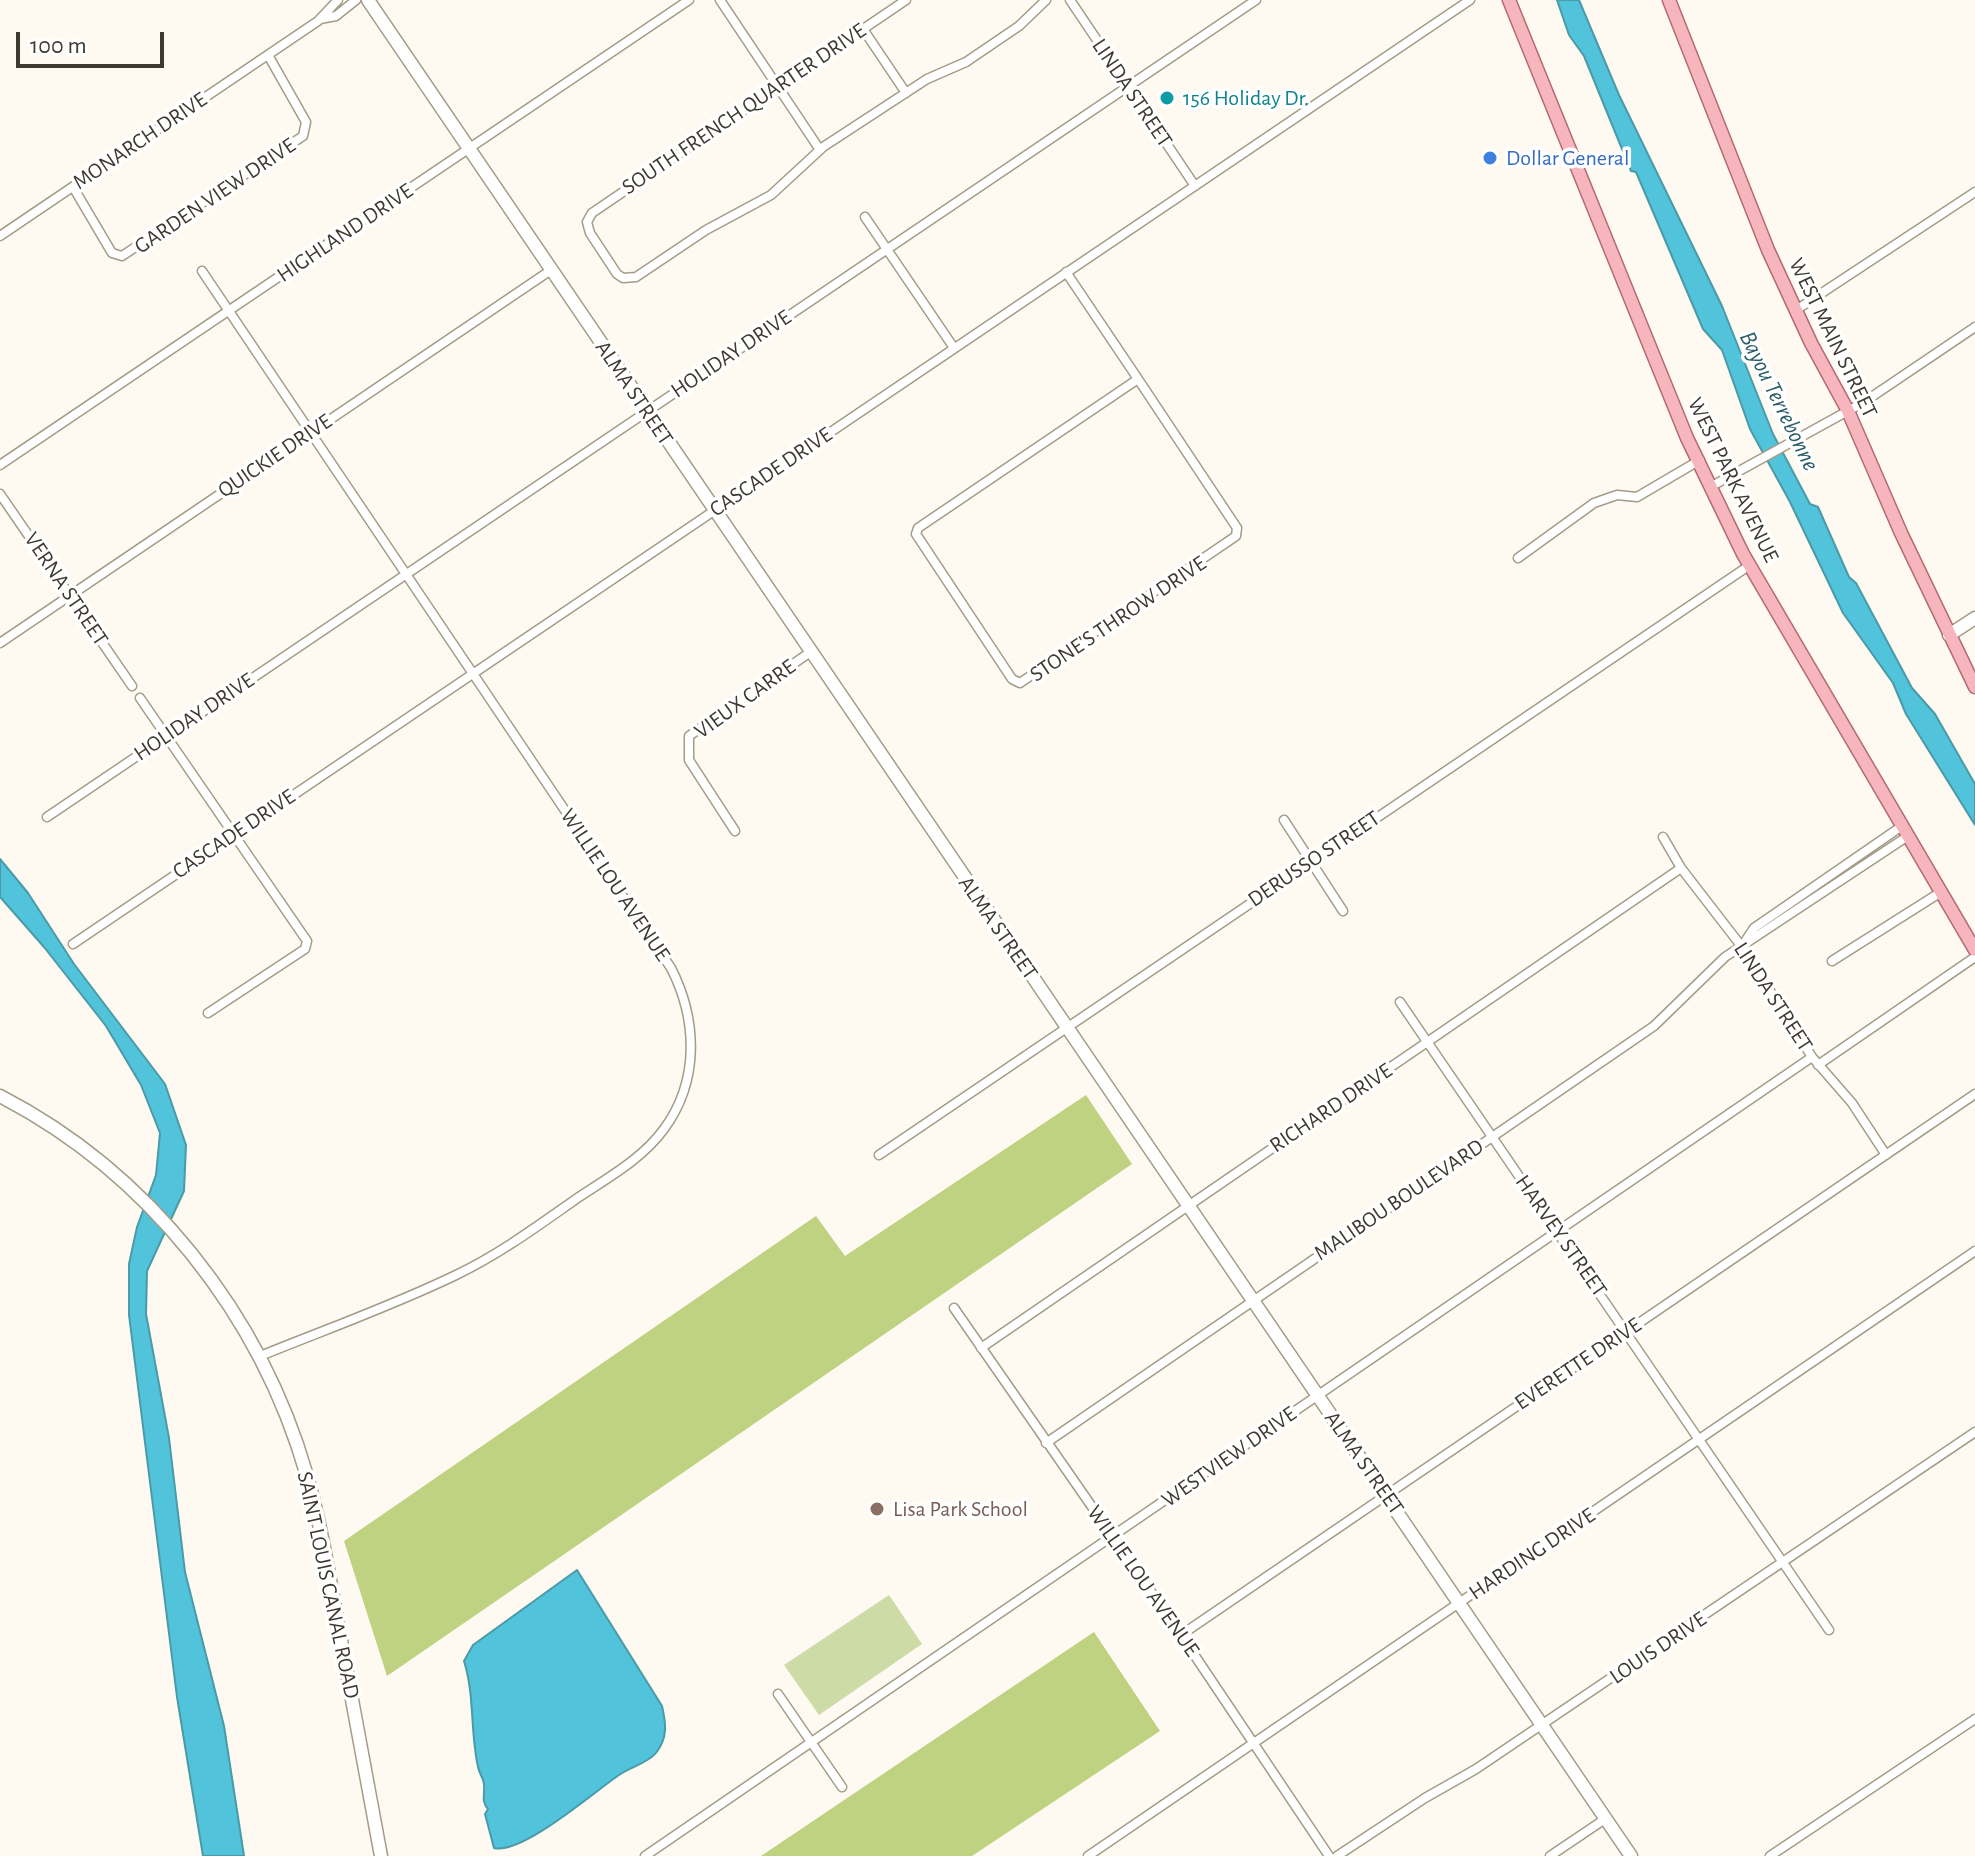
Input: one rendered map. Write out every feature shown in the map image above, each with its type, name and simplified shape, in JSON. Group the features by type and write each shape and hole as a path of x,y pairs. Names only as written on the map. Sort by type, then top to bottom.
{"main road":[{"name":"WEST PARK AVENUE","path":"1509,0 1687,438 1750,565 1975,950"},
{"name":"WEST MAIN STREET","path":"1669,0 1714,118 1796,310 1848,411 1975,687"}],"street":[{"name":"MONARCH DRIVE","path":"0,236 320,19 338,0"},
{"name":"MONARCH DRIVE","path":"320,19 336,16 356,0"},
{"name":"ALMA STREET","path":"368,0 809,653 1631,1856"},
{"name":"HIGHLAND DRIVE","path":"0,465 689,0"},
{"path":"720,0 820,150 927,79 966,62 1019,26 1046,0"},
{"name":"SOUTH FRENCH QUARTER DRIVE","path":"820,150 771,195 706,230 636,277 623,278 590,233 587,222 592,213 906,0"},
{"name":"LINDA STREET","path":"1070,0 1195,186"},
{"name":"HOLIDAY DRIVE","path":"47,817 1256,0"},
{"name":"CASCADE DRIVE","path":"73,944 1470,0"},
{"path":"863,29 906,93"},
{"name":"GARDEN VIEW DRIVE","path":"73,187 112,253 122,256 303,136 306,122 268,55"},
{"path":"1796,310 1975,192"},
{"path":"865,217 954,348"},
{"name":"QUICKIE DRIVE","path":"0,643 551,270"},
{"name":"WILLIE LOU AVENUE","path":"202,271 671,968 683,996 690,1026 690,1062 683,1094 665,1127 640,1156 513,1242 456,1275 258,1357"},
{"name":"STONE'S THROW DRIVE","path":"1066,272 1138,379 1237,528 1236,536 1020,683 1012,679 916,534 918,528 1138,379"},
{"path":"1712,486 1848,411 1975,327"},
{"path":"1518,558 1594,503 1617,495 1637,497 1700,459"},
{"name":"VERNA STREET","path":"0,494 132,686"},
{"name":"DERUSSO STREET","path":"879,1155 1750,565"},
{"path":"1949,635 1975,618"},
{"name":"VIEUX CARRE","path":"735,831 689,760 689,736 809,653"},
{"path":"140,698 306,938 307,945 208,1013"},
{"path":"1284,820 1343,911"},
{"name":"MALIBOU BOULEVARD","path":"1046,1443 1654,1026 1725,957 1742,947 1754,928 1905,831"},
{"name":"LINDA STREET","path":"1663,837 1681,868 1742,947 1815,1061 1846,1094 1886,1155"},
{"name":"RICHARD DRIVE","path":"981,1348 1681,868"},
{"path":"1832,961 1941,892"},
{"name":"WESTVIEW DRIVE","path":"645,1856 1558,1232 1975,957"},
{"name":"HARVEY STREET","path":"1400,1002 1829,1630"},
{"name":"EVERETTE DRIVE","path":"1181,1635 1975,1094"},
{"name":"SAINT LOUIS CANAL ROAD","path":"0,1096 49,1124 139,1194 169,1225 220,1293 258,1357 289,1424 318,1519 381,1856"},
{"name":"HARDING DRIVE","path":"1088,1856 1975,1251"},
{"name":"WILLIE LOU AVENUE","path":"954,1308 1181,1635 1329,1856"},
{"name":"LOUIS DRIVE","path":"1337,1856 1542,1725 1975,1432"},
{"path":"778,1694 842,1787"},
{"path":"1770,1856 1975,1719"},
{"path":"1550,1856 1605,1819"}],"green space":[{"path":"1086,1095 1132,1164 387,1676 344,1541 816,1216 845,1256"},
{"path":"889,1595 922,1644 819,1715 784,1665"},
{"path":"1094,1632 1160,1731 972,1856 761,1856"}],"water":[{"path":"1557,0 1579,0 1619,95 1722,306 1773,434 1810,504 1818,507 1849,577 1856,583 1912,688 1935,714 1975,784 1975,825 1906,714 1893,683 1843,613 1790,502 1750,429 1722,350 1703,329 1636,172 1631,171 1584,56 1569,35"},
{"path":"0,859 28,893 74,964 165,1084 186,1145 184,1191 147,1271 146,1314 169,1438 185,1572 224,1726 244,1856 203,1856 177,1697 129,1315 129,1264 137,1227 156,1175 160,1133 141,1085 106,1026 0,897"},
{"path":"577,1570 662,1706 665,1724 663,1742 653,1756 619,1775 539,1832 506,1848 494,1848 485,1814 488,1809 476,1754 470,1687 464,1661 473,1645"}],"place":[{"name":"156 Holiday Dr.","path":"1167,98"},
{"name":"Dollar General","path":"1490,158"},
{"name":"Lisa Park School","path":"877,1509"}],"water label":[{"name":"Bayou Terrebonne","path":"1779,401"}]}
